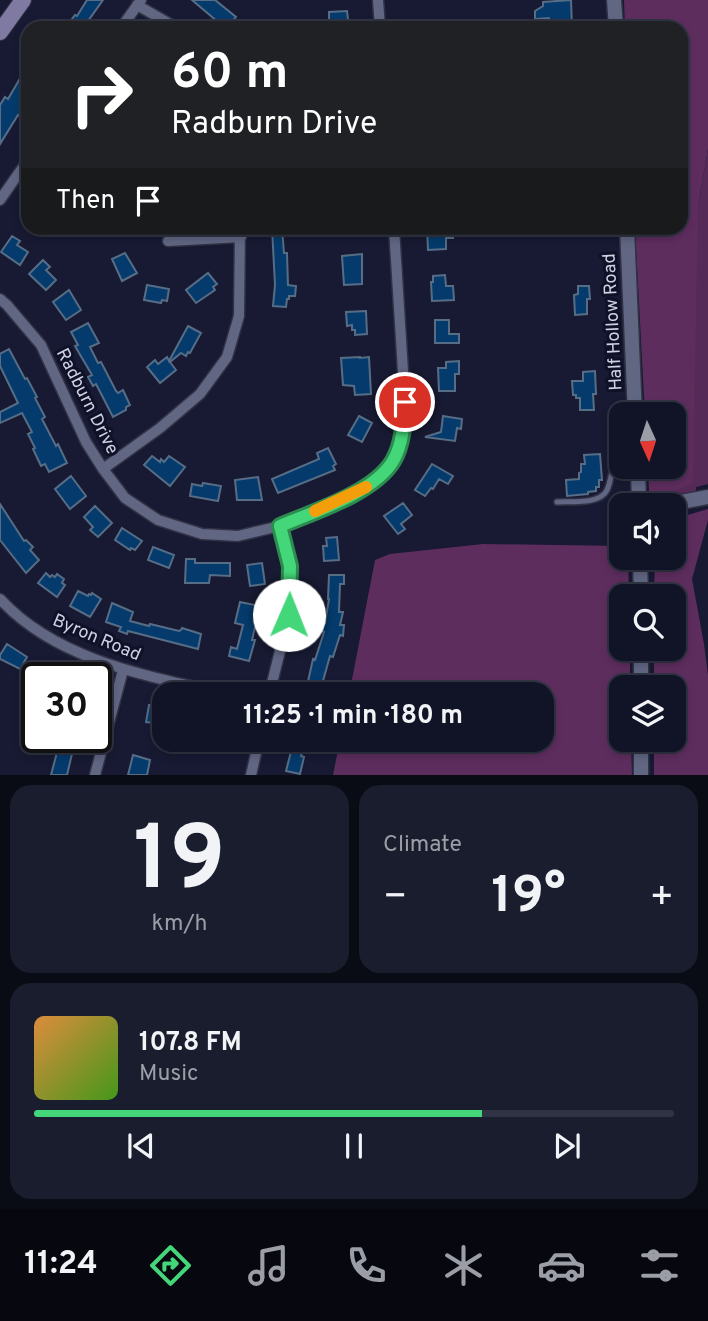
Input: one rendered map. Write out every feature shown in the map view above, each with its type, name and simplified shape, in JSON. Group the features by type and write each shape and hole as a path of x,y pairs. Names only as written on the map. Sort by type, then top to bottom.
{"main road":[{"path":"0,32 23,0"}],"street":[{"path":"379,0 380,21"},
{"path":"614,0 616,21"},
{"path":"126,21 139,2 167,21"},
{"path":"0,200 21,170"},
{"path":"168,241 217,235"},
{"path":"103,469 160,428 200,394 227,357 239,316 241,235"},
{"name":"Radburn Drive","path":"0,299 41,345 86,442 125,498 158,520 202,534 238,536 280,526 340,500 373,484 393,461 403,433 405,402 394,235"},
{"name":"Half Hollow Road","path":"627,235 634,402"},
{"path":"272,682 289,615 290,566 280,526"},
{"name":"Byron Road","path":"2,604 38,630 72,649 123,670 175,682"},
{"path":"96,775 123,670"},
{"path":"251,775 256,752"},
{"path":"641,752 641,775"}],"lane":[{"path":"557,502 601,497 610,480"}],"shaded area":[{"path":"624,0 708,0 708,149 698,206 693,483 676,491 649,491 649,480 686,480 686,402 644,402 635,235 688,235 688,21 625,21"},
{"path":"708,149 708,484 696,487 696,493 651,493 649,491 676,491 677,480 686,480 686,402 683,402 698,206"},
{"path":"708,509 708,520 692,579 708,675 708,775 654,775 654,752 686,752 686,675 654,675 654,661 686,661 686,584 654,584 655,570 686,570 686,515"},
{"path":"483,544 609,546 609,570 628,570 629,584 609,584 609,661 630,661 630,675 609,675 609,752 631,752 632,775 333,775 338,752 554,752 554,682 352,682 375,560 390,554"}],"building":[{"path":"87,0 103,0 88,21 70,21"},
{"path":"192,0 215,0 236,17 233,21 217,21"},
{"path":"571,0 572,21 535,19 535,11 543,6 543,2"},
{"path":"347,11 348,21 329,21 329,12"},
{"path":"21,77 21,117 18,115 0,144 0,105 5,97 8,99"},
{"path":"272,235 283,235 284,253 287,253 288,285 296,286 295,296 289,296 286,307 273,306 275,285"},
{"path":"427,235 453,235 453,238 446,238 446,249 428,250"},
{"path":"12,236 20,241 17,245 28,252 20,265 1,252"},
{"path":"125,253 137,273 122,281 112,259"},
{"path":"362,254 362,284 344,285 342,256"},
{"path":"43,260 50,267 46,270 56,280 46,290 29,274"},
{"path":"208,273 217,284 213,287 215,290 196,303 186,290"},
{"path":"445,275 446,286 453,286 454,300 432,301 433,276"},
{"path":"147,285 169,289 167,301 162,300 161,303 144,300"},
{"path":"578,286 589,286 587,314 575,315 574,295 578,294"},
{"path":"69,290 81,310 66,320 53,302"},
{"path":"366,311 367,334 355,335 352,325 347,326 346,312"},
{"path":"435,320 449,320 449,334 459,334 459,343 435,343"},
{"path":"88,323 99,343 90,347 98,363 101,362 116,391 118,393 123,390 130,405 113,417 96,384 93,386 88,377 92,375 75,346 78,345 71,332"},
{"path":"188,326 201,333 190,353 186,356 181,353 170,362 176,370 160,383 147,367 155,360 158,364 167,357 169,361"},
{"path":"9,349 37,397 35,398 45,417 42,419 67,463 49,472 45,464 41,466 33,449 35,448 28,434 32,432 22,413 0,423 0,412 18,403 0,366 0,354"},
{"path":"369,357 371,394 355,395 354,386 343,385 341,358"},
{"path":"459,361 459,374 455,374 455,391 439,391 438,368 446,368 446,362"},
{"path":"595,371 594,410 580,410 580,398 573,395 572,381 583,381 583,372"},
{"path":"359,416 372,423 362,442 348,435"},
{"path":"443,416 462,419 455,441 425,437 441,432"},
{"path":"328,448 336,464 333,466 335,470 278,493 272,479 319,459 317,453"},
{"path":"600,454 602,480 599,480 596,491 567,496 566,480 579,479 581,464 585,464 584,455"},
{"path":"152,456 164,462 169,456 185,467 170,486 144,465"},
{"path":"432,464 453,476 448,484 439,479 425,496 415,490"},
{"path":"71,476 86,496 70,509 55,489"},
{"path":"258,477 262,500 237,500 235,480"},
{"path":"203,483 221,486 218,501 190,496 192,484 202,486"},
{"path":"403,503 412,515 401,524 405,529 398,534 384,516"},
{"path":"0,504 24,541 33,547 30,550 39,560 26,573 0,540"},
{"path":"95,506 112,523 98,537 90,530 93,527 84,517"},
{"path":"122,528 142,541 135,550 130,550 115,540"},
{"path":"337,537 339,560 324,561 323,546 327,546 326,538"},
{"path":"153,547 174,555 169,568 148,560"},
{"path":"186,559 195,559 195,563 230,563 230,576 210,575 209,583 185,583"},
{"path":"262,563 265,584 250,586 247,565"},
{"path":"46,573 50,577 57,574 64,579 62,583 65,585 57,597 38,583"},
{"path":"329,575 344,575 344,584 340,584 339,612 343,612 340,625 344,625 343,636 340,635 333,657 330,656 323,682 308,682 313,659 315,660 324,632 320,631 321,622 325,623"},
{"path":"78,591 88,596 92,593 101,599 90,617 70,606"},
{"path":"240,602 260,606 249,661 229,656 231,647 237,649 243,625 235,623"},
{"path":"112,603 133,612 130,621 179,631 182,628 201,634 198,649 119,631 121,627 106,622"},
{"path":"7,644 27,657 21,662 20,669 0,659"},
{"path":"149,705 152,706 152,723 146,722"},
{"path":"291,752 302,752 301,756 304,757 300,774 286,771"},
{"path":"57,753 72,753 67,775 51,775"},
{"path":"133,755 150,760 147,775 128,775"}],"slow traffic":[{"path":"315,511 366,487"}],"route":[{"path":"289,615 290,566 280,526 373,484 393,461 403,433 405,402"}]}
